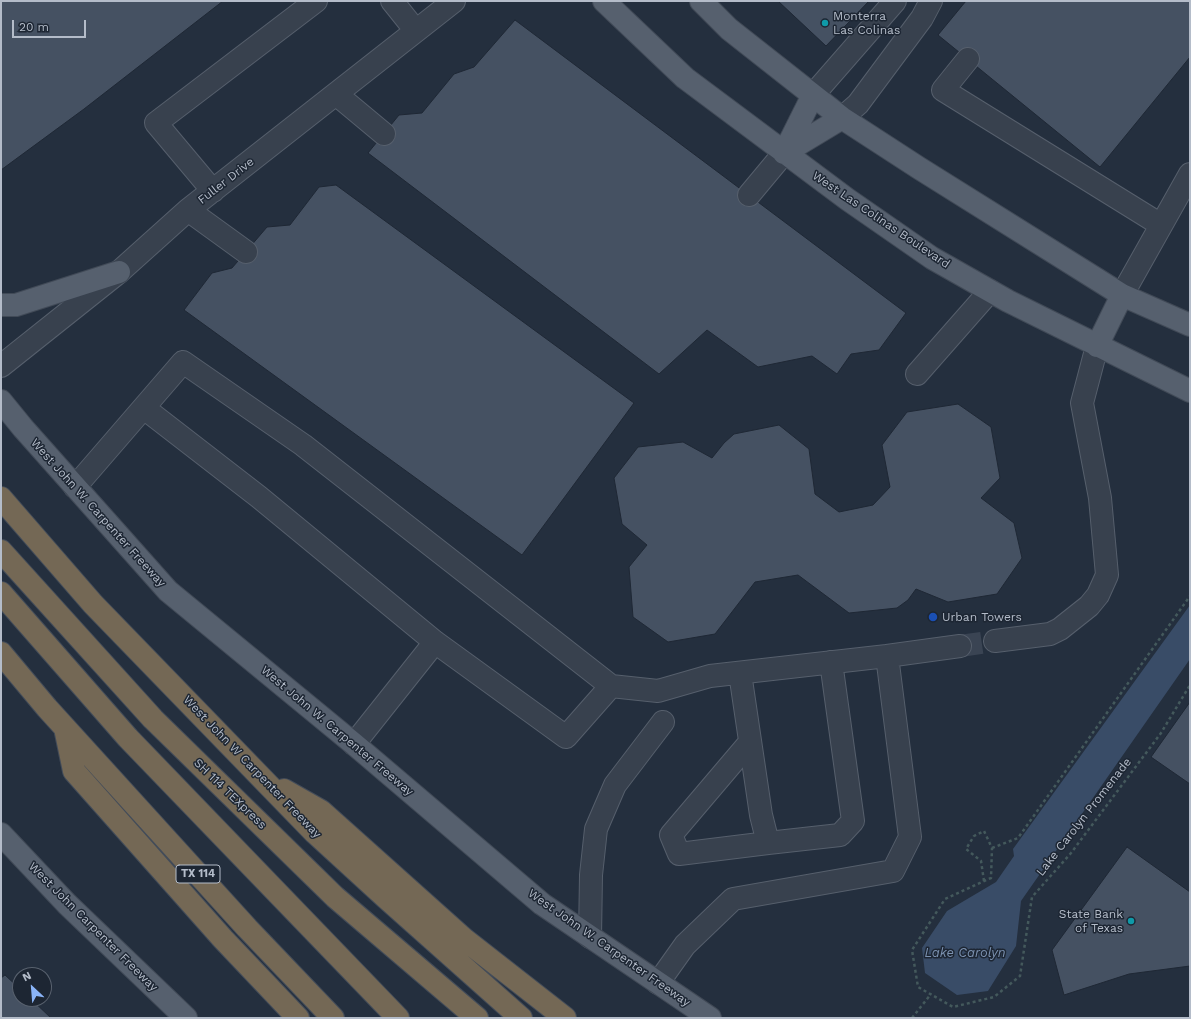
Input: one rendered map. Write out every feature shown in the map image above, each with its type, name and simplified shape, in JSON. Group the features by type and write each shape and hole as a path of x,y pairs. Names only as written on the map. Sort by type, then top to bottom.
{"highway":[{"name":"West John W Carpenter Freeway","path":"1,498 93,604 315,833 521,1018"},
{"name":"SH 114 TEXpress","path":"1,551 153,719 335,897 477,1018"},
{"path":"1,593 128,738 398,1018"},
{"name":"TX 114","path":"1,653 47,708 247,928 333,1018"},
{"path":"65,727 74,771 223,939 298,1018"},
{"path":"259,776 321,811 464,939 565,1018"}],"main road":[{"name":"West Las Colinas Boulevard","path":"604,1 685,78 784,153 932,258 990,291 1097,346 1190,391"},
{"path":"701,1 729,29 842,118 919,168 1122,294 1190,325"},
{"path":"784,153 813,95"},
{"path":"784,153 842,118"},
{"path":"1,305 16,305 119,272"},
{"path":"1097,346 1122,294"},
{"name":"West John W. Carpenter Freeway","path":"1,401 168,591 354,744 542,904 710,1018"},
{"name":"West John Carpenter Freeway","path":"1,834 73,910 186,1018"}],"street":[{"path":"214,191 156,123 316,1"},
{"path":"392,1 416,30"},
{"name":"Fuller Drive","path":"1,366 119,272 188,210 454,1"},
{"path":"813,95 895,1"},
{"path":"842,118 858,104 922,18 931,1"},
{"path":"968,59 943,90 1161,225"},
{"path":"336,94 384,134"},
{"path":"749,195 784,153"},
{"path":"1122,294 1190,174"},
{"path":"188,210 246,252"},
{"path":"917,374 990,291"},
{"path":"995,641 1050,634 1060,629 1089,606 1098,595 1107,575 1100,498 1082,403 1097,346"},
{"path":"75,487 183,362 303,446 611,686 658,691 710,676 887,656 960,646"},
{"path":"144,408 259,497 435,642 566,737 611,686"},
{"path":"354,744 435,642"},
{"path":"658,983 685,945 733,899 893,871 910,837 887,656"},
{"path":"750,742 671,835 679,854 840,836 853,821 831,662"},
{"path":"740,673 761,815 768,843"},
{"path":"590,937 590,875 596,829 615,784 663,722"}],"path":[{"path":"992,848 1018,838 1190,596"},
{"name":"Lake Carolyn Promenade","path":"984,881 945,899 912,950 918,987 953,1007 994,997 1020,976 1032,897 1071,853 1156,739 1190,685"},
{"path":"984,831 992,848 991,878 984,881 980,861 966,849 974,836 984,831"},
{"path":"912,1018 931,994"}],"water":[{"name":"Lake Carolyn","path":"1190,605 1190,659 1021,901 1016,946 988,991 957,995 925,973 922,948 947,911 996,882 1014,856 1013,849"}],"building":[{"path":"1,1 223,1 84,109 1,170"},
{"name":"Monterra Las Colinas","path":"778,1 869,1 826,46"},
{"path":"966,1 1190,1 1190,57 1100,167 938,35"},
{"path":"515,20 906,313 879,350 851,354 837,374 812,356 758,367 707,330 659,374 368,153 399,115 422,113 454,74 474,67"},
{"path":"336,185 634,403 522,555 184,310 212,273 232,268 267,227 290,225 319,187"},
{"name":"Urban Towers","path":"958,404 991,427 1000,478 981,498 1014,523 1022,558 997,594 948,602 916,589 908,600 897,608 849,613 798,575 755,582 715,634 668,642 633,617 629,567 647,545 622,524 614,478 638,447 683,442 712,458 724,443 734,434 779,425 809,449 815,494 839,512 873,505 890,487 882,445 907,412"},
{"path":"1190,702 1190,784 1151,757"},
{"name":"State Bank of Texas","path":"1127,847 1190,892 1190,966 1129,974 1064,995 1052,950"},
{"path":"5,975 12,982 12,1007 39,1007 51,1018 1,1018 1,978"}],"tunnel":[{"path":"960,646 995,641"}],"place":[{"name":"Monterra Las Colinas","path":"825,23"},
{"name":"Urban Towers","path":"933,617"},
{"name":"State Bank of Texas","path":"1131,921"}]}
